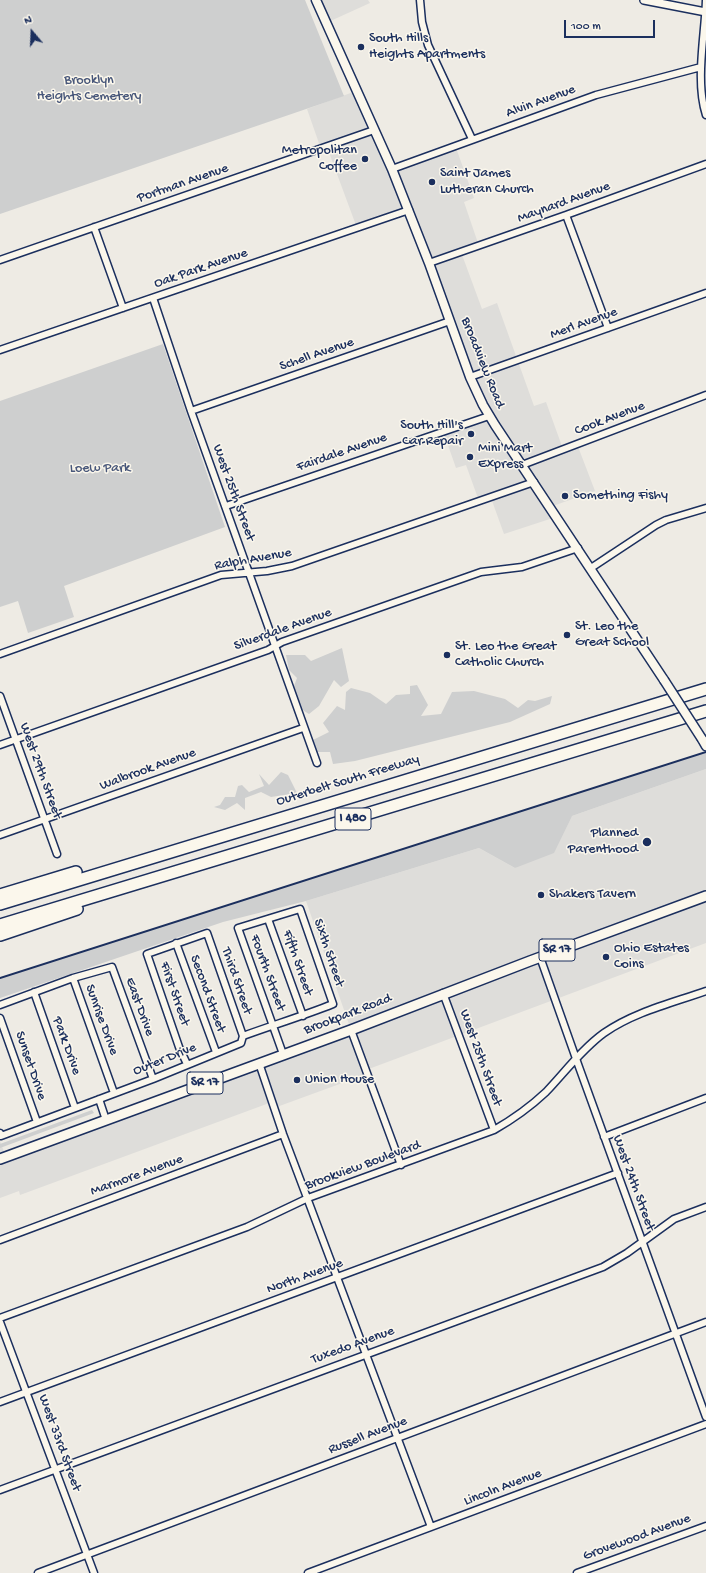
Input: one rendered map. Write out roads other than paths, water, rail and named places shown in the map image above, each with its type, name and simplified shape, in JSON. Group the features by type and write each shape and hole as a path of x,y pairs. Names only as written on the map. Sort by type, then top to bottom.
{"highway":[{"name":"Outerbelt South Freeway","path":"0,904 706,689"},
{"name":"I 480","path":"0,925 706,711"},
{"path":"0,895 89,868 138,861"},
{"path":"0,935 91,904 139,883"}],"main road":[{"name":"Broadview Road","path":"316,0 392,169 429,263 470,377 489,416 578,548 706,746"},
{"name":"Brookpark Road","path":"0,1159 351,1030 540,956 706,896"}],"street":[{"path":"420,0 422,22 428,45 472,139"},
{"path":"644,0 706,12"},
{"path":"706,0 701,67 703,106 706,115"},
{"name":"Alvin Avenue","path":"392,169 596,95 701,67"},
{"name":"Portman Avenue","path":"0,260 374,130"},
{"name":"Maynard Avenue","path":"429,263 706,164"},
{"name":"Oak Park Avenue","path":"0,350 409,210"},
{"path":"566,215 608,328"},
{"path":"94,227 123,308"},
{"name":"Merl Avenue","path":"470,377 706,293"},
{"name":"West 25th Street","path":"153,298 191,411 226,506 303,728 317,763"},
{"name":"Schell Avenue","path":"191,411 450,321"},
{"name":"Cook Avenue","path":"522,465 706,395"},
{"name":"Fairdale Avenue","path":"226,506 489,416"},
{"name":"Ralph Avenue","path":"0,654 222,575 267,571 292,566 534,482"},
{"path":"591,568 656,525 681,515 706,508"},
{"name":"Silverdale Avenue","path":"0,745 268,650 274,646 481,572 522,567 578,548"},
{"name":"West 29th Street","path":"0,696 57,854"},
{"name":"Walbrook Avenue","path":"0,835 303,728"},
{"name":"Sixth Street","path":"268,918 300,909 334,1004"},
{"name":"Fourth Street","path":"268,918 238,928 272,1026 284,1054"},
{"name":"Fifth Street","path":"268,918 303,1016"},
{"name":"Third Street","path":"176,943 207,933 243,1036"},
{"name":"First Street","path":"176,943 147,954 179,1047 188,1064"},
{"name":"Second Street","path":"176,943 216,1052"},
{"name":"West 24th Street","path":"540,956 706,1417"},
{"name":"East Drive","path":"73,978 112,967 153,1079"},
{"path":"0,1005 73,978"},
{"name":"Sunrise Drive","path":"73,978 114,1093"},
{"name":"Brookview Boulevard","path":"0,1318 247,1227 308,1198 494,1130 519,1116 602,1034 625,1020 706,991"},
{"name":"Park Drive","path":"34,992 75,1108"},
{"name":"West 25th Street","path":"444,993 494,1130"},
{"name":"Outer Drive","path":"1,1134 153,1079 241,1043 243,1036 334,1004"},
{"name":"Sunset Drive","path":"0,1018 37,1122"},
{"path":"351,1030 401,1165"},
{"path":"259,1063 283,1134 431,1527"},
{"path":"604,1137 706,1098"},
{"path":"98,1099 106,1120"},
{"name":"Marmore Avenue","path":"0,1240 283,1134"},
{"name":"North Avenue","path":"0,1402 618,1173"},
{"name":"Tuxedo Avenue","path":"0,1490 603,1267 674,1219 706,1207"},
{"name":"West 33rd Street","path":"0,1322 94,1573"},
{"name":"Russell Avenue","path":"38,1573 706,1322"},
{"name":"Lincoln Avenue","path":"308,1573 706,1424"},
{"name":"Grovewood Avenue","path":"577,1573 706,1526"}],"railway":[{"path":"0,978 706,752"}],"place":[{"name":"South Hills Heights Apartments","path":"361,47"},
{"name":"Metropolitan Coffee","path":"365,159"},
{"name":"Saint James Lutheran Church","path":"432,182"},
{"name":"South Hill's Car Repair","path":"471,434"},
{"name":"Mini Mart Express","path":"470,457"},
{"name":"Something Fishy","path":"565,496"},
{"name":"St. Leo the Great School","path":"567,635"},
{"name":"St. Leo the Great Catholic Church","path":"447,655"},
{"name":"Planned Parenthood","path":"647,842"},
{"name":"Shakers Tavern","path":"541,895"},
{"name":"Ohio Estates Coins","path":"606,957"},
{"name":"Union House","path":"297,1080"}],"park label":[{"name":"Brooklyn Heights Cemetery","path":"89,90"},
{"name":"Loew Park","path":"100,469"}]}
